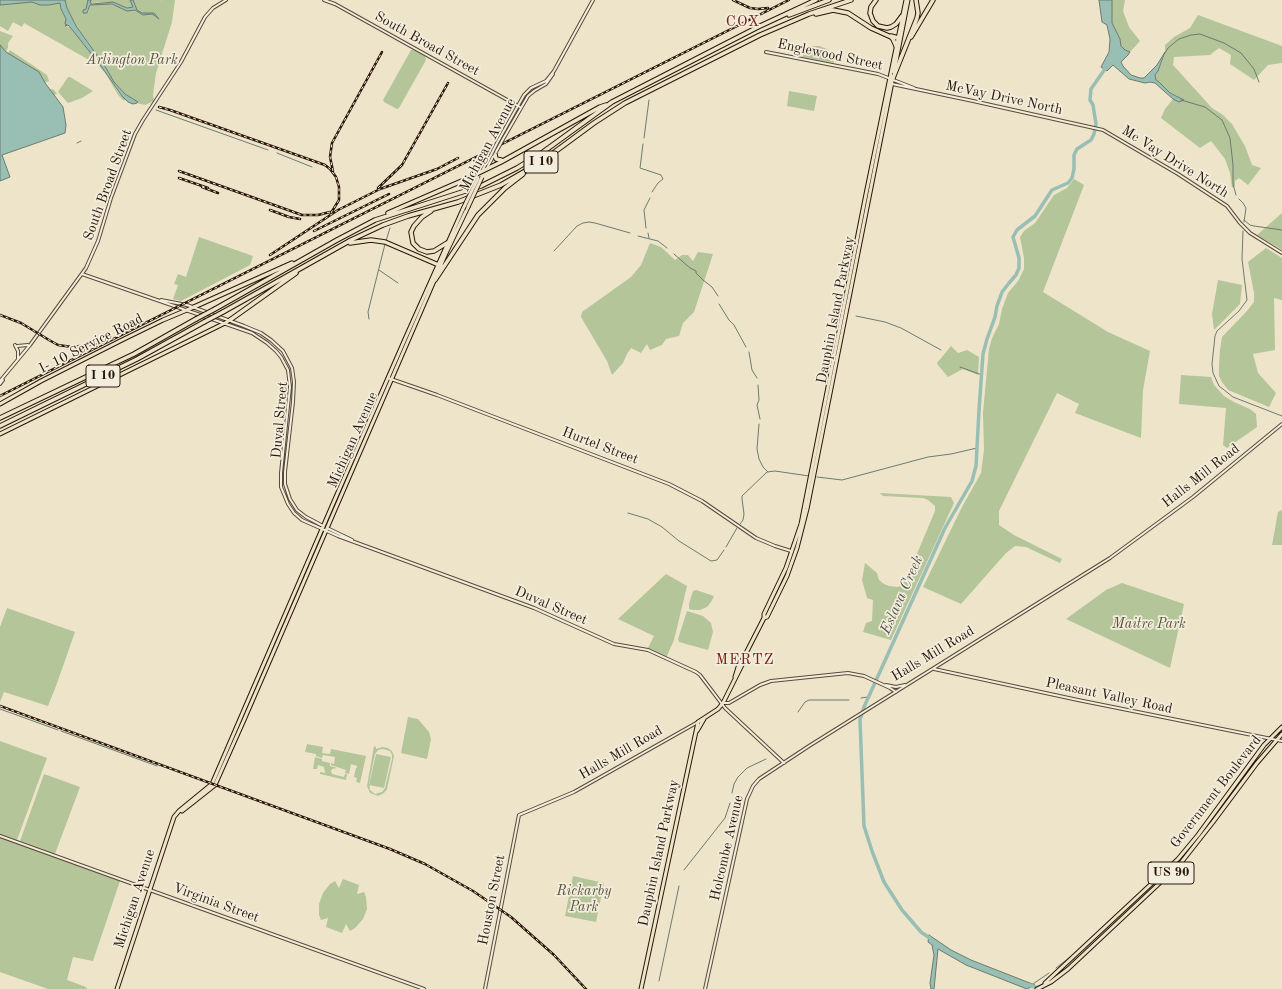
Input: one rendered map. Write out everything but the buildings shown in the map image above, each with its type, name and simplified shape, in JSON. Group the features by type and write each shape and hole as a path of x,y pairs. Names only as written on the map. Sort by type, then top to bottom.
{"highway":[{"path":"779,18 816,0"},
{"name":"I 10","path":"0,418 134,354 375,220 455,196 499,178 537,156 612,102 779,18 829,0"},
{"name":"I 10","path":"0,426 138,359 357,237 392,221 458,202 486,191 529,170 594,123 625,103 760,35 809,14 851,0"},
{"path":"876,0 870,7 870,13 873,21 878,26 887,28 891,27 904,15"},
{"path":"892,78 917,18 918,13 916,0"},
{"path":"907,45 932,0"},
{"path":"809,14 833,10 844,11 877,31 894,39 896,46"},
{"path":"877,31 898,38"},
{"path":"375,220 501,162 600,107 612,102"},
{"path":"494,153 496,159 500,161 526,148"},
{"path":"435,280 478,215 505,188 529,170"},
{"path":"435,209 416,221 411,232 413,243 419,249 427,252 434,251 447,243"},
{"path":"340,247 359,241 377,240 389,243 439,266"},
{"path":"194,307 301,260"},
{"path":"230,320 304,267"}],"main road":[{"name":"Dauphin Island Parkway","path":"723,703 735,679 739,664 777,597 808,509 907,0"},
{"name":"Dauphin Island Parkway","path":"892,78 896,46 904,15"},
{"name":"Michigan Avenue","path":"117,989 174,817 179,811 212,784 322,527 388,378 439,266 487,168"},
{"name":"Michigan Avenue","path":"174,817 215,785 435,280 447,243 483,170"},
{"name":"I- 10 Service Road","path":"0,404 42,381 148,328 194,307"},
{"path":"0,434 225,324 230,320"},
{"path":"309,559 312,562"},
{"name":"Halls Mill Road","path":"698,722 718,709 723,703"},
{"path":"695,735 706,717"},
{"name":"Dauphin Island Parkway","path":"641,989 698,722"},
{"name":"Government Boulevard","path":"1044,985 1178,859 1198,836 1270,739 1282,727"},
{"name":"Government Boulevard","path":"1037,989 1051,982 1068,969 1180,864 1257,763 1282,734"}],"street":[{"name":"South Broad Street","path":"0,381 18,360 82,274 97,245 111,198 135,134 181,62 205,17 216,5 226,0"},
{"name":"South Broad Street","path":"324,0 335,4 519,107"},
{"name":"Michigan Avenue","path":"483,170 502,141 524,95 528,90 546,81 554,71 594,0"},
{"name":"Englewood Street","path":"766,52 892,78"},
{"name":"McVay Drive North","path":"892,78 915,89"},
{"name":"McVay Drive North","path":"890,84 1089,126"},
{"name":"Michigan Avenue","path":"487,168 497,143 519,107"},
{"name":"Mc Vay Drive North","path":"1089,126 1100,129 1178,174 1227,206 1250,233 1282,253"},
{"name":"Duval Street","path":"82,274 252,333 276,351 288,370 290,387 280,473 281,487 285,498 294,513 302,520 322,527"},
{"name":"Duval Street","path":"157,300 171,301 194,307 230,320 261,333 283,351 290,364 293,374 294,389 285,484 290,499 297,510 306,517 326,529 359,543 534,608 614,644 648,650 699,674 723,703 725,708 784,763"},
{"path":"18,360 16,345 29,345"},
{"name":"South Broad Street","path":"0,384 4,377"},
{"name":"Hurtel Street","path":"388,378 437,395 668,484 702,501 756,538 794,552"},
{"name":"Halls Mill Road","path":"723,703 729,703 765,682 848,673 864,676 896,692 1118,552 1194,496 1282,424"},
{"name":"Pleasant Valley Road","path":"932,669 1089,703 1282,741"},
{"path":"882,684 896,687 908,684"},
{"name":"Holcombe Avenue","path":"705,989 708,983 747,799 753,786 759,779 896,692"},
{"name":"Halls Mill Road","path":"519,815 574,792 698,722"},
{"path":"691,726 696,730"},
{"name":"Houston Street","path":"485,989 519,815"},
{"name":"Virginia Street","path":"0,836 424,989"}],"green space":[{"path":"0,0 60,3 66,19 67,25 65,26 70,27 104,69 118,92 125,99 124,101 118,95 106,74 98,65 24,23 22,27 13,22 8,31 0,26"},
{"name":"Arlington Park","path":"65,0 88,0 86,9 83,13 88,13 90,5 109,4 118,6 127,11 135,10 143,14 151,14 157,17 154,13 142,13 137,10 133,0 175,0 172,22 156,73 153,95 154,101 145,105 137,103 125,94 114,82 106,68 76,26 67,8"},
{"path":"91,0 130,0 133,7 125,8 109,2 90,3"},
{"path":"1112,0 1125,0 1123,11 1129,27 1140,41 1130,52 1121,46 1120,39 1112,23"},
{"path":"1198,15 1282,46 1282,63 1268,65 1254,80 1230,64 1231,55 1219,48 1210,55 1174,57 1173,65 1212,108 1223,115 1232,124 1245,146 1252,165 1261,168 1248,185 1239,178 1235,181 1235,186 1232,188 1230,173 1225,159 1211,141 1200,148 1161,118 1165,109 1173,99 1179,102 1177,96 1170,93 1156,80 1155,75 1164,57 1165,45 1174,37 1190,28"},
{"path":"0,31 13,36 8,43 6,52 8,53 10,50 47,75 49,81 45,83 50,90 54,90 57,94 54,95 0,50"},
{"path":"813,46 819,46 827,49 832,54 834,63 802,57 806,50"},
{"path":"411,50 425,56 426,60 399,108 397,109 383,100"},
{"path":"68,77 93,91 82,98 68,103 58,92"},
{"path":"789,91 817,96 814,111 787,106"},
{"path":"1074,179 1084,185 1043,292 1108,332 1150,351 1143,390 1141,438 1075,413 1079,404 1057,393 999,511 999,525 1014,535 1062,559 1060,563 1026,547 1015,546 1006,553 961,604 923,587 962,507 981,473 984,450 983,413 989,349 992,338 999,324 1002,309 1008,293 1018,281 1024,269 1024,258 1020,237 1024,231 1035,223 1054,195 1067,188"},
{"path":"1282,213 1282,250 1257,235"},
{"path":"199,237 253,256 250,265 181,301 173,299 178,285 174,284 178,274 186,277"},
{"path":"650,243 661,247 675,260 682,255 688,255 693,261 698,252 713,254 694,312 683,323 679,336 666,339 662,345 650,350 647,344 641,353 631,348 623,363 612,375 607,361 581,317 582,312 631,277 641,265"},
{"path":"1266,248 1282,258 1282,300 1274,298 1275,350 1253,354 1258,373 1276,393 1269,407 1228,390 1219,376 1222,337 1254,302 1254,293 1248,262"},
{"path":"1218,280 1242,285 1240,304 1214,330 1212,314"},
{"path":"951,346 958,353 967,350 979,357 978,375 963,369 948,377 937,363"},
{"path":"1181,375 1211,377 1214,385 1224,396 1250,409 1256,414 1257,427 1227,448 1223,445 1226,408 1179,404"},
{"path":"880,493 951,497 954,503 891,640 863,632 866,623 872,621 873,600 867,598 862,580 865,563 877,573 879,580 884,584 898,587 906,580 935,511 935,506 923,498 883,496"},
{"path":"1282,510 1282,545 1272,545 1278,512"},
{"path":"666,574 687,586 674,640 666,658 647,650 654,636 618,619"},
{"name":"Maitre Park","path":"1122,583 1184,604 1170,668 1066,619 1106,590"},
{"path":"696,590 714,596 707,607 700,610 689,609 693,591"},
{"path":"7,608 75,632 48,706 4,692 0,702 0,627"},
{"path":"687,611 703,616 711,623 713,632 708,650 679,642 678,639"},
{"path":"408,717 418,719 429,732 431,739 427,759 401,753"},
{"path":"0,741 47,758 17,840 0,834"},
{"path":"307,744 323,747 322,753 330,754 331,749 366,756 360,783 356,782 357,778 354,777 357,766 351,764 349,774 345,773 346,770 331,765 331,763 334,764 335,757 323,755 322,758 316,756 316,754 305,752"},
{"path":"374,746 376,749 382,747 388,748 392,751 394,756 387,789 384,793 378,796 370,793 367,786","holes":["383,749 390,751 392,759 385,788 382,792 375,794 370,790 369,783 375,754 378,750"]},
{"path":"376,754 391,757 384,788 369,785"},
{"path":"315,757 330,763 330,766 337,768 332,769 332,774 344,777 345,774 347,774 346,780 320,774 320,772 325,773 324,767 318,765 317,769 313,769"},
{"path":"44,774 80,787 55,854 20,841"},
{"path":"0,838 120,881 93,961 73,957 67,980 86,987 87,989 48,989 0,972"},
{"name":"Rickarby Park","path":"573,876 604,883 596,922 565,916"},
{"path":"343,879 359,885 357,894 364,892 367,909 363,919 355,928 350,931 346,924 342,933 326,927 328,918 321,920 319,915 319,904 323,893 330,884 335,881 339,888"}],"water":[{"path":"0,0 65,0 67,8 76,26 106,68 114,82 125,94 138,102 133,104 128,102 122,96 101,66 70,27 68,25 65,26 67,25 65,24 66,19 60,3 40,5 32,2 0,5"},
{"path":"88,0 91,0 90,3 92,4 113,2 127,8 133,7 130,0 133,0 137,10 142,13 154,13 159,19 151,14 143,15 135,10 127,11 112,4 90,5 87,13 83,13 83,10 86,9"},
{"path":"1099,0 1112,0 1112,23 1120,39 1121,46 1130,52 1121,62 1123,66 1131,75 1144,78 1157,65 1165,52 1155,75 1156,80 1170,93 1184,100 1179,102 1173,99 1155,83 1145,83 1129,79 1113,65 1107,71 1101,67 1109,52 1110,39 1107,25 1102,22"},
{"path":"0,45 6,52 39,72 45,83 63,107 66,125 65,133 2,155 10,177 0,181"},
{"path":"929,935 951,950 971,960 1035,985 1027,989 966,965 938,949 934,989 931,989 930,983 934,955 932,945 928,942"}],"waterway":[{"path":"1165,53 1168,48 1179,39 1200,34 1224,43 1241,53 1254,69 1259,82"},
{"name":"Eslava Creek","path":"931,939 921,932 902,910 884,882 872,851 864,826 860,720 864,707 945,528 972,481 976,466 983,354 1002,292 1016,275 1019,268 1019,258 1013,237 1017,230 1035,216 1052,190 1068,183 1072,178 1074,169 1074,155 1077,149 1091,140 1094,134 1096,124 1093,105 1090,100 1091,89 1107,66"},
{"path":"644,138 649,100"},
{"path":"1181,100 1205,107 1222,120 1230,138 1233,165 1233,184 1236,195"},
{"path":"156,110 268,150"},
{"path":"77,143 81,141"},
{"path":"643,144 640,168 661,175 663,179 658,183 652,192"},
{"path":"277,153 312,167"},
{"path":"646,228 644,210 650,198"},
{"path":"1239,199 1246,208 1244,222"},
{"path":"1244,220 1250,225 1282,230"},
{"path":"554,251 577,226 583,223 595,223 630,233"},
{"path":"386,241 390,228"},
{"path":"1243,231 1242,259 1247,300 1239,311 1217,331 1215,336 1212,364 1213,373 1219,386 1233,397 1282,416"},
{"path":"648,233 649,238"},
{"path":"638,236 658,241 667,248"},
{"path":"369,319 368,312 385,244"},
{"path":"674,254 690,268 696,271 696,273 712,287 718,296"},
{"path":"379,270 398,283"},
{"path":"719,304 734,325 746,347"},
{"path":"856,316 885,322 901,328 941,350"},
{"path":"749,352 752,370 757,378"},
{"path":"960,367 982,375"},
{"path":"758,385 759,400 757,405 760,419"},
{"path":"759,424 757,449 759,459 763,467 768,472"},
{"path":"817,477 842,480 928,457 951,454 977,448"},
{"path":"740,524 743,520 744,514 742,496 767,472 775,471 809,476"},
{"path":"628,513 648,519 662,527 679,541 711,561 717,560 724,550"},
{"path":"726,547 737,528"},
{"name":"Eslava Creek","path":"861,698 868,697"},
{"path":"798,712 805,702 809,700 849,700"},
{"path":"0,709 58,730"},
{"path":"61,731 157,766"},
{"path":"732,793 734,784 738,777 747,768 766,759"},
{"path":"684,870 725,818 730,803"},
{"path":"659,981 679,886"},
{"path":"1056,968 1070,957"},
{"path":"1033,984 1049,973"},
{"name":"Eslava Creek","path":"1029,985 1042,989"}],"railway":[{"path":"733,0 750,8 768,8"},
{"path":"0,396 789,0"},
{"path":"333,171 330,157 332,143 382,52"},
{"path":"378,188 402,165 448,83"},
{"path":"159,107 325,165 336,177 339,187 339,200 331,213"},
{"path":"270,255 338,210 380,189 437,169 458,158"},
{"path":"179,171 302,215 318,215 330,212"},
{"path":"179,178 208,188"},
{"path":"202,187 218,193"},
{"path":"314,231 389,194"},
{"path":"270,210 289,217 300,219"},
{"path":"0,315 21,323 58,345 72,347 96,344"},
{"path":"0,706 390,849 425,864 473,891 511,917 554,955 586,989"}],"district":[{"name":"COX","path":"743,22"},
{"name":"MERTZ","path":"745,660"}]}
